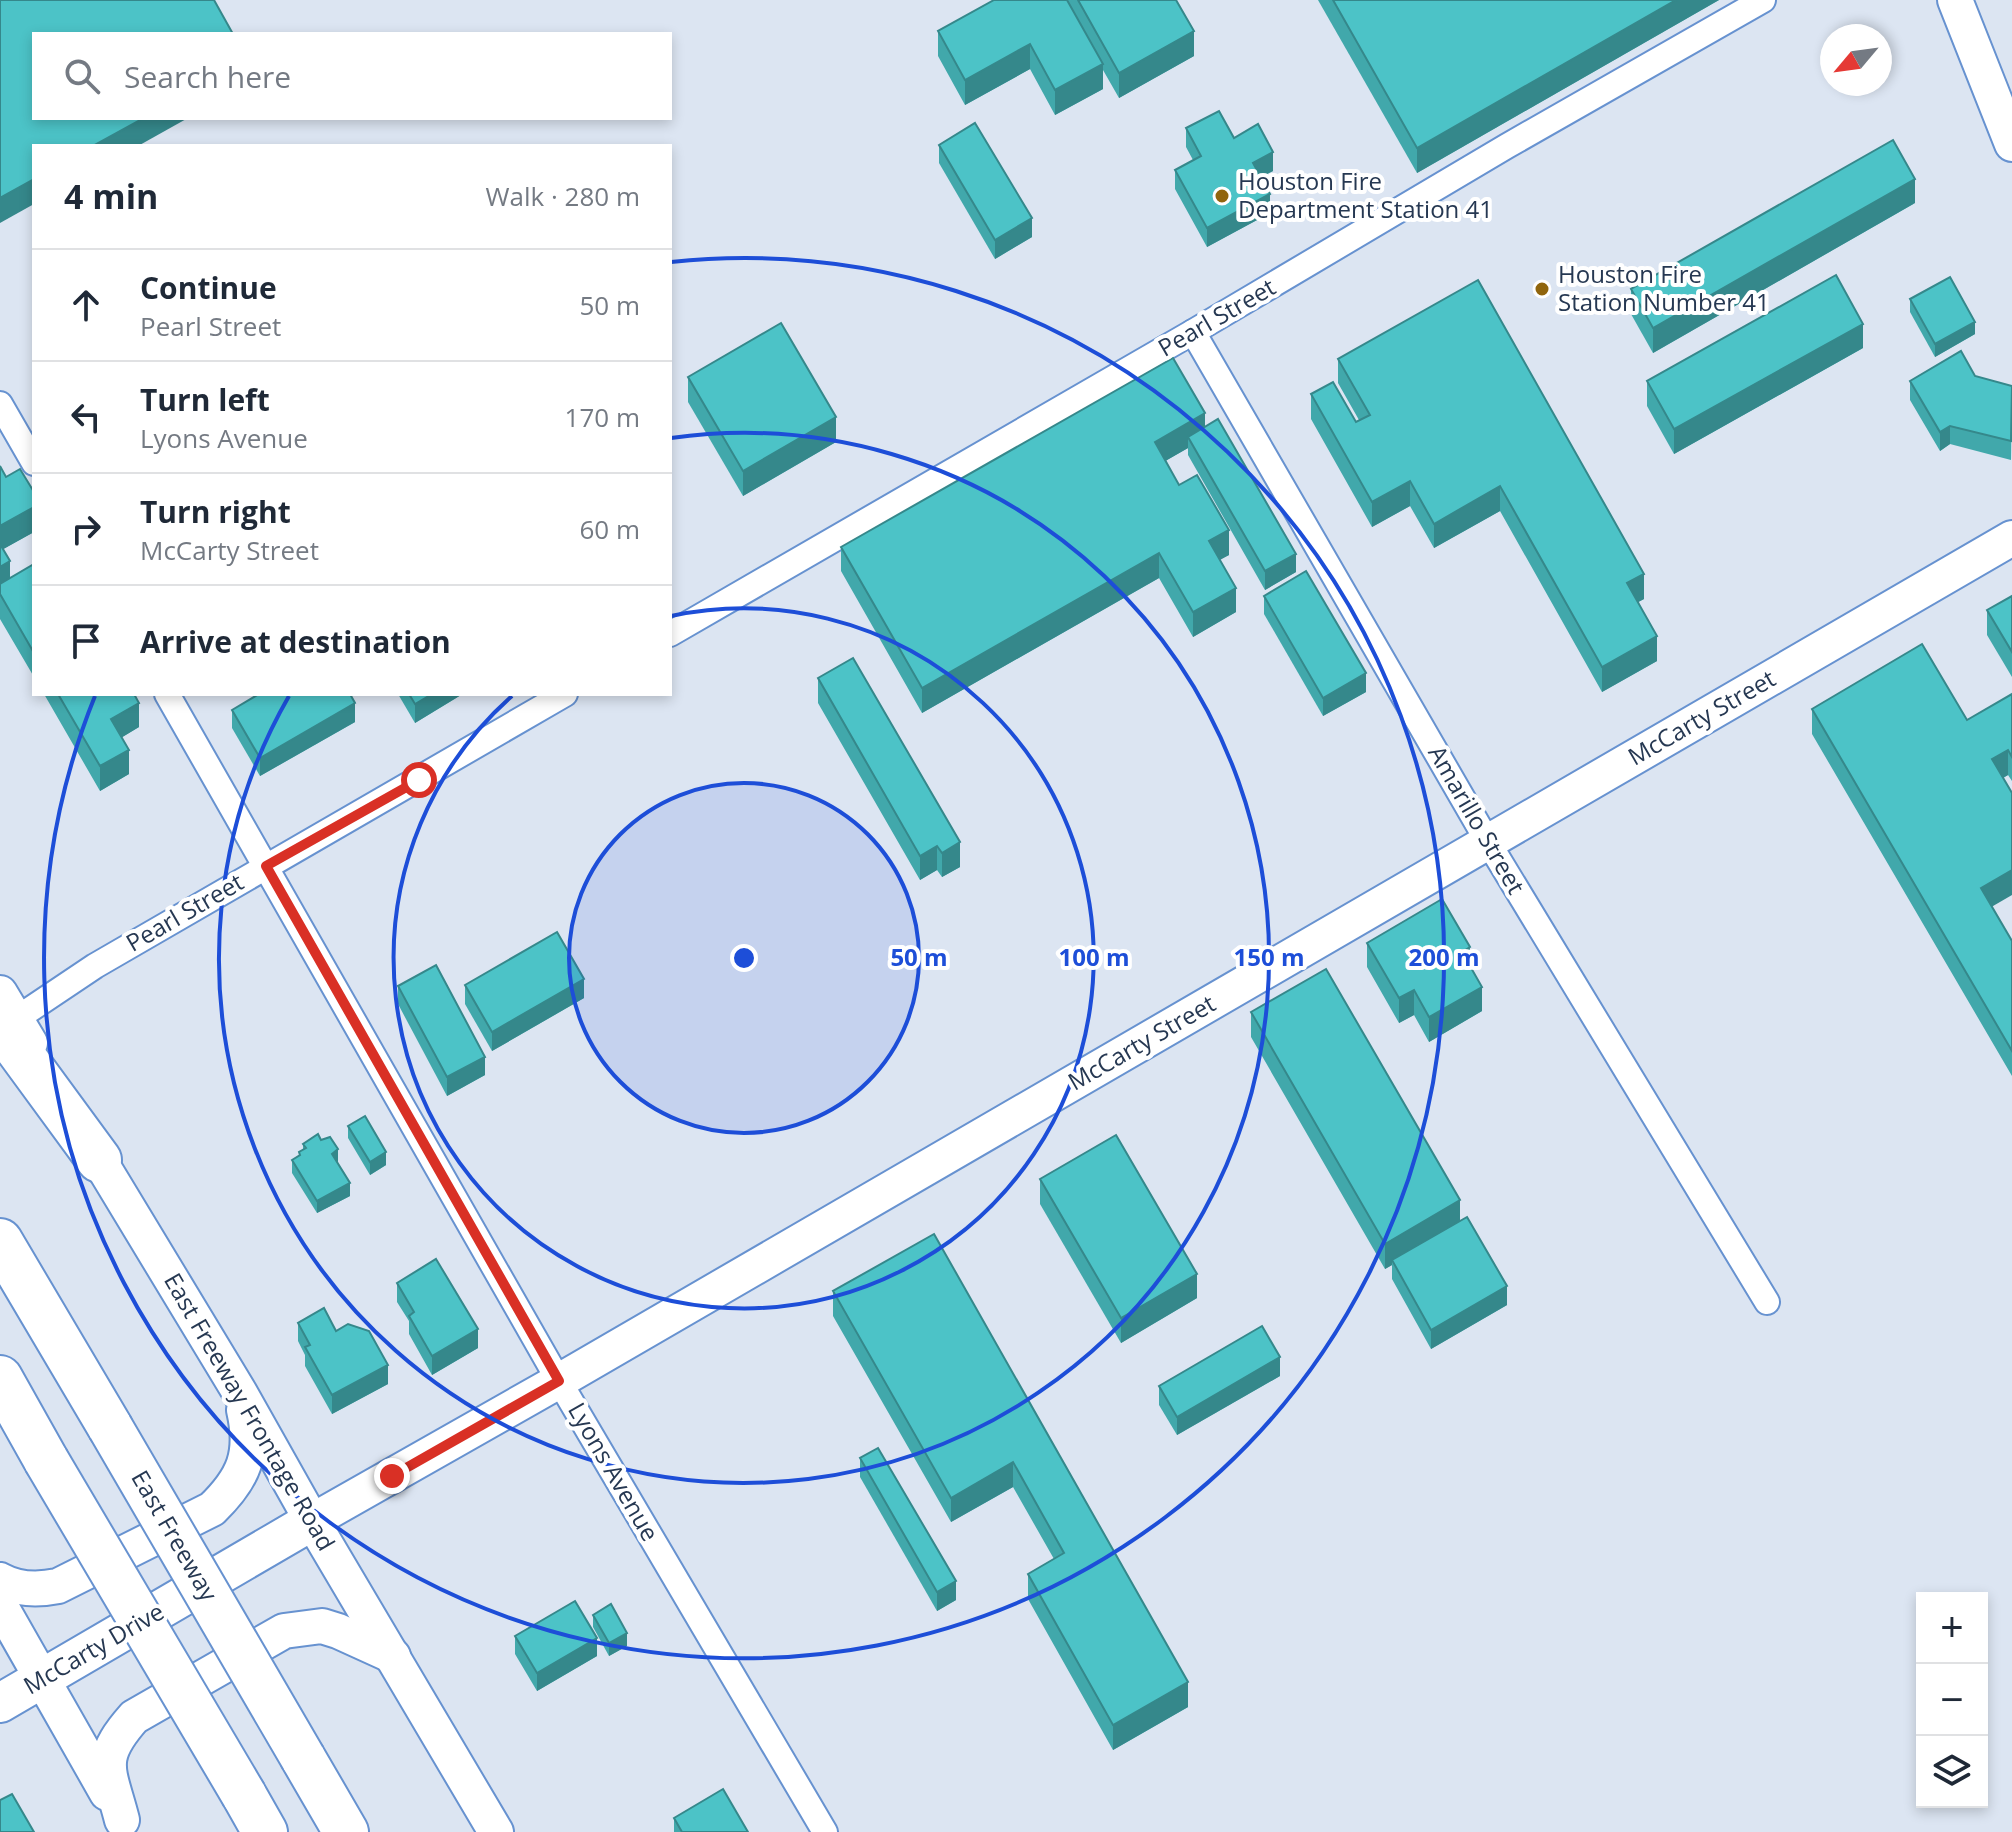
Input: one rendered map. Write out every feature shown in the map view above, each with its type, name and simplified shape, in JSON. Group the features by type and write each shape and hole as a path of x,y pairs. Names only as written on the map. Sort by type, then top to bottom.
{"highway":[{"path":"5,1012 99,1160"},
{"name":"East Freeway","path":"0,1241 346,1832"},
{"path":"0,1378 254,1814"}],"main road":[{"path":"1955,0 2012,144"},
{"name":"McCarty Street","path":"312,1521 559,1381 2012,538"},
{"name":"East Freeway Frontage Road","path":"99,1160 240,1393 496,1832"},
{"path":"0,1580 13,1587 58,1586 212,1509 232,1489 248,1454 248,1429 240,1393"},
{"name":"McCarty Drive","path":"0,1703 312,1521"},
{"path":"0,1605 125,1826"},
{"path":"125,1826 107,1761 115,1739 134,1717 284,1631 322,1626 393,1656"}],"street":[{"name":"Pearl Street","path":"672,633 1763,0"},
{"name":"Amarillo Street","path":"1193,332 1488,842 1767,1302"},
{"path":"0,404 32,460"},
{"name":"Lyons Avenue","path":"168,696 559,1381 825,1832"},
{"name":"Pearl Street","path":"5,1012 87,970 562,696"}],"building":[{"path":"0,0 214,0 232,32 32,32 32,120 140,120 97,144 32,144 32,180 0,198"},
{"path":"994,0 1067,0 1103,64 1055,90 1030,44 965,80 938,31"},
{"path":"1078,0 1176,0 1194,31 1119,73"},
{"path":"1333,0 1676,0 1417,148"},
{"path":"1219,111 1234,138 1258,124 1273,152 1253,163 1270,194 1207,228 1175,170 1201,156 1186,128"},
{"path":"975,123 1032,218 995,240 939,145"},
{"path":"1893,140 1915,179 1653,328 1631,289"},
{"path":"1836,275 1863,324 1674,429 1647,381"},
{"path":"1950,277 1975,322 1935,344 1910,299"},
{"path":"1478,280 1644,574 1627,583 1657,636 1602,667 1500,486 1434,524 1410,481 1372,502 1311,394 1333,382 1356,422 1370,415 1338,359"},
{"path":"781,323 836,417 743,471 688,377"},
{"path":"1961,351 1975,376 2012,386 2011,441 1950,426 1940,432 1910,381"},
{"path":"1173,358 1205,413 1155,442 1179,485 1197,475 1229,530 1209,541 1236,588 1193,612 1159,553 922,688 841,547"},
{"path":"1218,419 1296,554 1265,571 1188,437"},
{"path":"0,466 6,477 20,469 32,489 32,508 0,526"},
{"path":"0,544 10,561 0,567"},
{"path":"32,565 32,650 0,594 0,584"},
{"path":"1306,571 1366,673 1323,698 1264,596"},
{"path":"2012,596 2012,652 1987,610"},
{"path":"1922,644 1967,720 2012,694 2012,757 2008,750 1992,759 2012,793 2012,870 1981,888 2012,941 2012,1051 1812,709"},
{"path":"853,658 960,842 942,853 937,846 920,856 818,678"},
{"path":"59,696 135,696 139,703 111,719 129,750 100,766"},
{"path":"256,696 351,696 355,703 260,758 232,710"},
{"path":"410,696 429,696 415,704"},
{"path":"1442,899 1470,947 1462,952 1482,987 1429,1017 1414,990 1399,998 1367,943"},
{"path":"557,932 584,979 492,1032 465,985"},
{"path":"436,965 485,1057 447,1077 398,986"},
{"path":"1326,969 1460,1200 1385,1244 1251,1012"},
{"path":"365,1116 386,1152 370,1162 348,1126"},
{"path":"318,1134 321,1140 330,1137 338,1149 332,1154 350,1183 317,1201 292,1160 306,1148 303,1144"},
{"path":"1116,1135 1197,1274 1121,1318 1040,1179"},
{"path":"1467,1217 1507,1286 1431,1330 1392,1260"},
{"path":"934,1234 1188,1682 1113,1725 1028,1574 1064,1553 1013,1462 951,1498 833,1291"},
{"path":"436,1259 478,1329 432,1356 409,1316 414,1312 397,1283"},
{"path":"324,1308 336,1331 348,1324 369,1331 388,1365 332,1395 305,1347 310,1345 298,1323"},
{"path":"1262,1326 1280,1357 1177,1417 1159,1386"},
{"path":"878,1448 956,1581 937,1592 860,1458"},
{"path":"575,1601 597,1638 537,1673 515,1636"},
{"path":"611,1604 627,1633 609,1643 593,1615"},
{"path":"723,1789 748,1832 682,1832 674,1818"},
{"path":"12,1794 34,1832 0,1832 0,1800"}],"place":[{"name":"Houston Fire Department Station 41","path":"1222,196"},
{"name":"Houston Fire Station Number 41","path":"1542,289"}],"route":[{"path":"392,1476 559,1381 266,866 419,780"}]}
